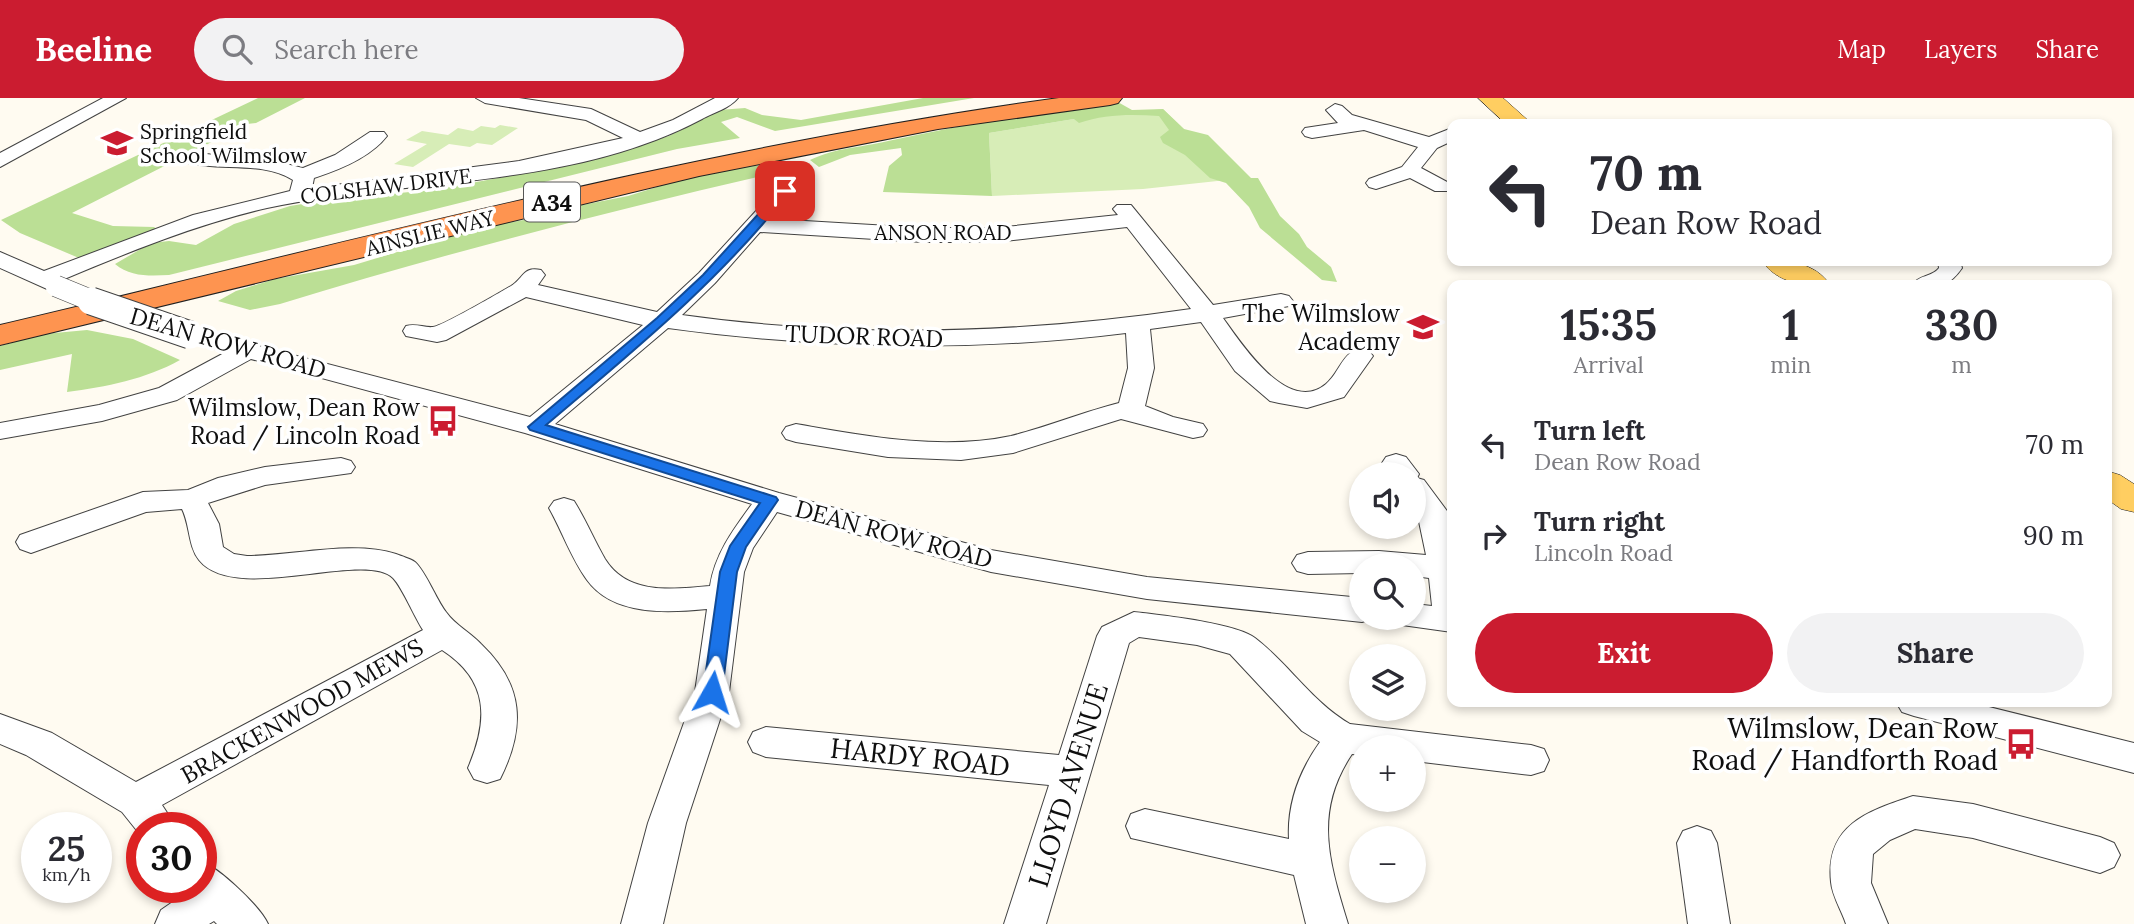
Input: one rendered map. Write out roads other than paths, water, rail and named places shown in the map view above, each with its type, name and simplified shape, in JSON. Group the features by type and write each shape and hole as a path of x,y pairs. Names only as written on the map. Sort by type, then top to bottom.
{"highway":[{"name":"AINSLIE WAY","path":"0,319 244,264 684,156 846,124 1009,98"},
{"name":"AINSLIE WAY","path":"0,335 723,163 926,124 1110,98"}],"main road":[{"path":"1489,98 1514,119"},
{"path":"1784,266 1808,280"},
{"path":"2112,486 2134,500"}],"street":[{"path":"3,159 117,98"},
{"path":"485,98 585,113 638,138"},
{"name":"COLSHAW DRIVE","path":"50,283 204,219 301,185 495,172 574,156 638,138 694,117 729,98"},
{"path":"1335,110 1345,119 1430,144"},
{"path":"1312,132 1363,125"},
{"path":"1376,183 1409,171 1430,144 1447,135"},
{"path":"204,163 245,163 301,185 331,165 370,146"},
{"path":"1409,171 1443,187"},
{"path":"535,427 662,321 708,278 785,191"},
{"name":"ANSON ROAD","path":"755,225 923,235 996,234 1128,214 1208,314"},
{"name":"DEAN ROW ROAD","path":"0,259 101,305 245,352 378,384 535,427 770,500 991,561 1205,595 1349,609"},
{"path":"1935,280 1944,276 1950,266"},
{"name":"TUDOR ROAD","path":"415,331 438,335 528,282 662,321 793,335 923,339 1038,335 1208,314 1280,301"},
{"path":"1208,314 1244,366 1279,395 1307,400 1335,391 1360,356"},
{"path":"1129,412 1137,395 1141,373 1142,343 1136,324"},
{"path":"0,431 102,413 168,394 245,352"},
{"path":"796,433 888,448 961,451 1013,444 1108,413 1129,412 1193,430"},
{"path":"31,542 143,502 194,505 224,484 301,470 341,467"},
{"path":"642,924 667,823 712,692 728,572 738,546 770,500"},
{"path":"1426,503 1432,511 1447,590"},
{"name":"BRACKENWOOD MEWS","path":"150,812 444,634 404,570 397,565 387,560 374,560 266,567 233,565 219,561 211,554 206,543 205,527 194,505"},
{"path":"564,508 599,574 627,594 674,601 723,596"},
{"path":"1308,562 1379,562 1444,568"},
{"path":"1426,617 1447,620"},
{"name":"LLOYD AVENUE","path":"1025,924 1114,636 1134,624 1197,633 1241,645 1315,721 1343,738"},
{"path":"444,634 465,649 492,677 499,696 500,740 488,768"},
{"path":"1934,707 2134,758"},
{"path":"0,728 39,744 144,812"},
{"path":"1327,924 1309,862 1306,826 1315,790 1329,756 1343,738 1531,760"},
{"name":"HARDY ROAD","path":"766,742 1074,772"},
{"path":"1867,924 1851,883 1854,846 1876,828 1913,812 1973,821 2100,855"},
{"path":"1145,826 1309,862"},
{"path":"1697,843 1709,924"},
{"path":"217,896 247,924"},
{"path":"176,924 194,903"}],"place":[{"name":"Springfield School Wilmslow","path":"117,143"},
{"name":"The Wilmslow Academy","path":"1423,327"},
{"name":"Wilmslow, Dean Row Road / Lincoln Road","path":"443,421"},
{"name":"Wilmslow, Dean Row Road / Handforth Road","path":"2021,744"}]}
